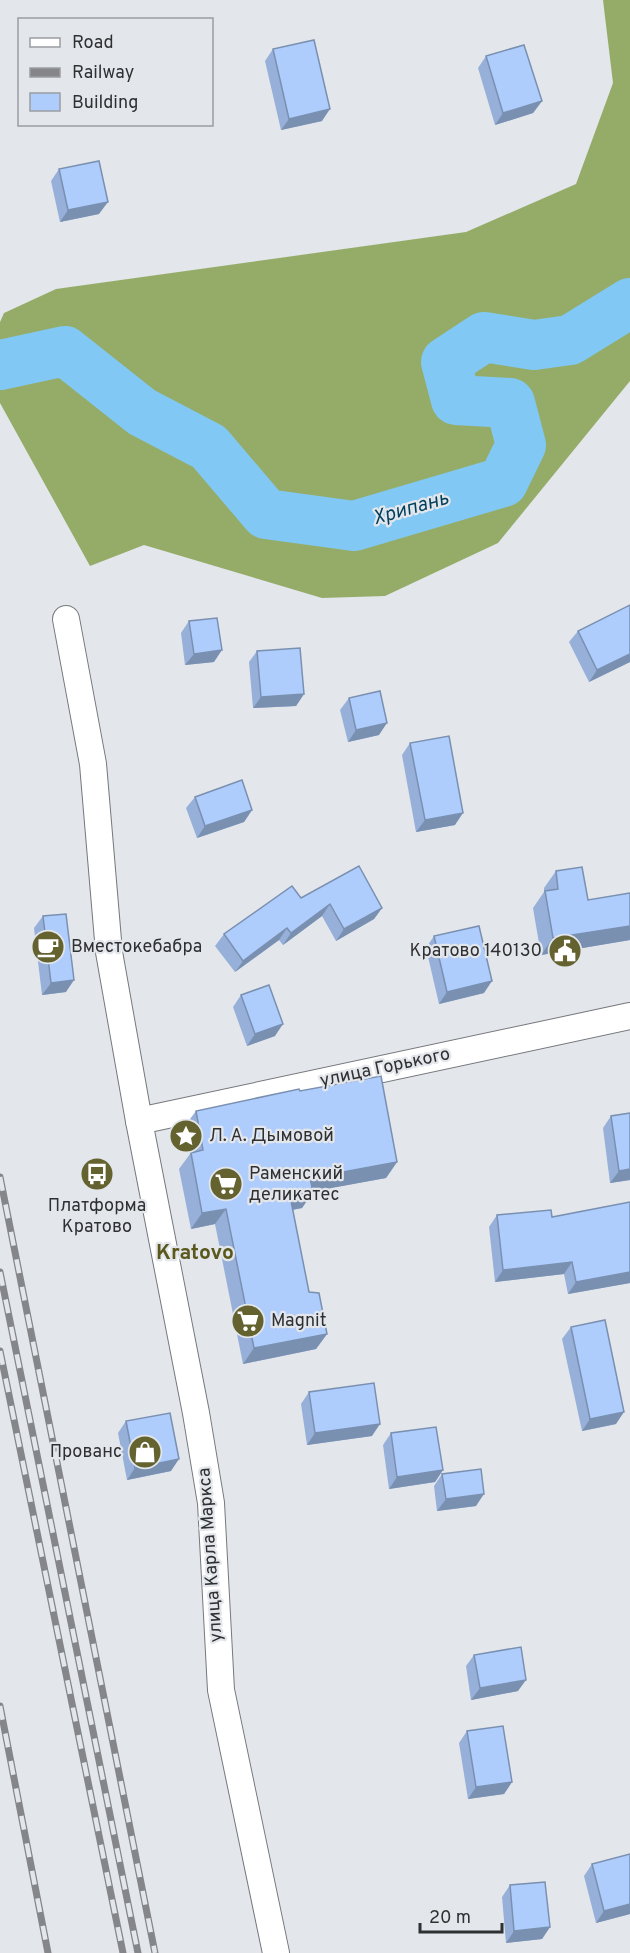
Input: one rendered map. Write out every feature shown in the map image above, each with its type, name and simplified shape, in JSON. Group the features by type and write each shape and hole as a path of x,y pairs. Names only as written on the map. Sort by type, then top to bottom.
{"street":[{"name":"улица Карла Маркса","path":"66,619 93,764 109,952 211,1503 221,1690 276,1953"},
{"name":"улица Горького","path":"139,1121 630,1016"}],"green space":[{"path":"603,0 630,0 630,381 498,543 385,596 322,598 144,545 90,566 0,403 0,322 4,313 56,289 466,232 576,184 613,83"}],"building":[{"path":"314,40 330,109 289,119 273,49"},
{"path":"524,45 542,101 503,113 486,56"},
{"path":"99,161 108,202 68,210 59,169"},
{"path":"630,605 630,654 597,670 578,631"},
{"path":"217,618 222,650 194,654 189,621"},
{"path":"300,648 304,694 261,697 257,651"},
{"path":"380,691 387,723 356,730 349,698"},
{"path":"449,736 463,813 425,820 410,743"},
{"path":"242,780 252,810 205,826 195,797"},
{"path":"359,866 382,908 344,929 330,904 291,933 287,928 243,961 224,934 292,886 301,898"},
{"path":"582,867 588,900 630,893 630,926 553,938 545,891 558,889 556,871"},
{"path":"66,914 74,980 51,983 43,916"},
{"path":"479,926 492,981 447,992 434,936"},
{"path":"269,985 283,1024 255,1034 241,995"},
{"path":"381,1076 397,1162 310,1178 313,1192 290,1196 309,1292 319,1293 327,1334 254,1348 226,1209 202,1213 191,1153 203,1150 196,1111 299,1089 300,1091"},
{"path":"630,1113 630,1169 619,1171 611,1116"},
{"path":"630,1202 630,1272 576,1282 572,1262 503,1270 497,1215 551,1210 552,1217"},
{"path":"605,1320 624,1412 590,1419 571,1327"},
{"path":"374,1383 380,1424 315,1433 309,1392"},
{"name":"Прованс","path":"170,1413 179,1459 135,1468 126,1421"},
{"path":"436,1427 443,1470 397,1477 391,1433"},
{"path":"481,1469 484,1494 446,1499 442,1474"},
{"path":"521,1647 526,1680 480,1688 474,1655"},
{"path":"503,1726 512,1782 476,1787 467,1731"},
{"path":"630,1854 630,1904 604,1911 592,1864"},
{"path":"545,1882 550,1927 514,1931 510,1885"}],"waterway":[{"name":"Хрипань","path":"0,365 65,351 142,412 209,447 266,514 354,526 503,482 521,445 510,403 456,400 446,362 484,337 534,345 570,340 630,303"}],"railway":[{"path":"0,1177 155,1953"},
{"path":"0,1272 138,1953"},
{"path":"0,1351 123,1953"},
{"path":"0,1706 48,1953"}],"place":[{"name":"Вместокебабра","path":"48,947"},
{"name":"Кратово 140130","path":"565,951"},
{"name":"Л. А. Дымовой","path":"186,1136"},
{"name":"Платформа Кратово","path":"97,1174"},
{"name":"Раменский деликатес","path":"226,1184"},
{"name":"Magnit","path":"248,1321"},
{"name":"Прованс","path":"145,1452"}],"district":[{"name":"Kratovo","path":"195,1253"}]}
